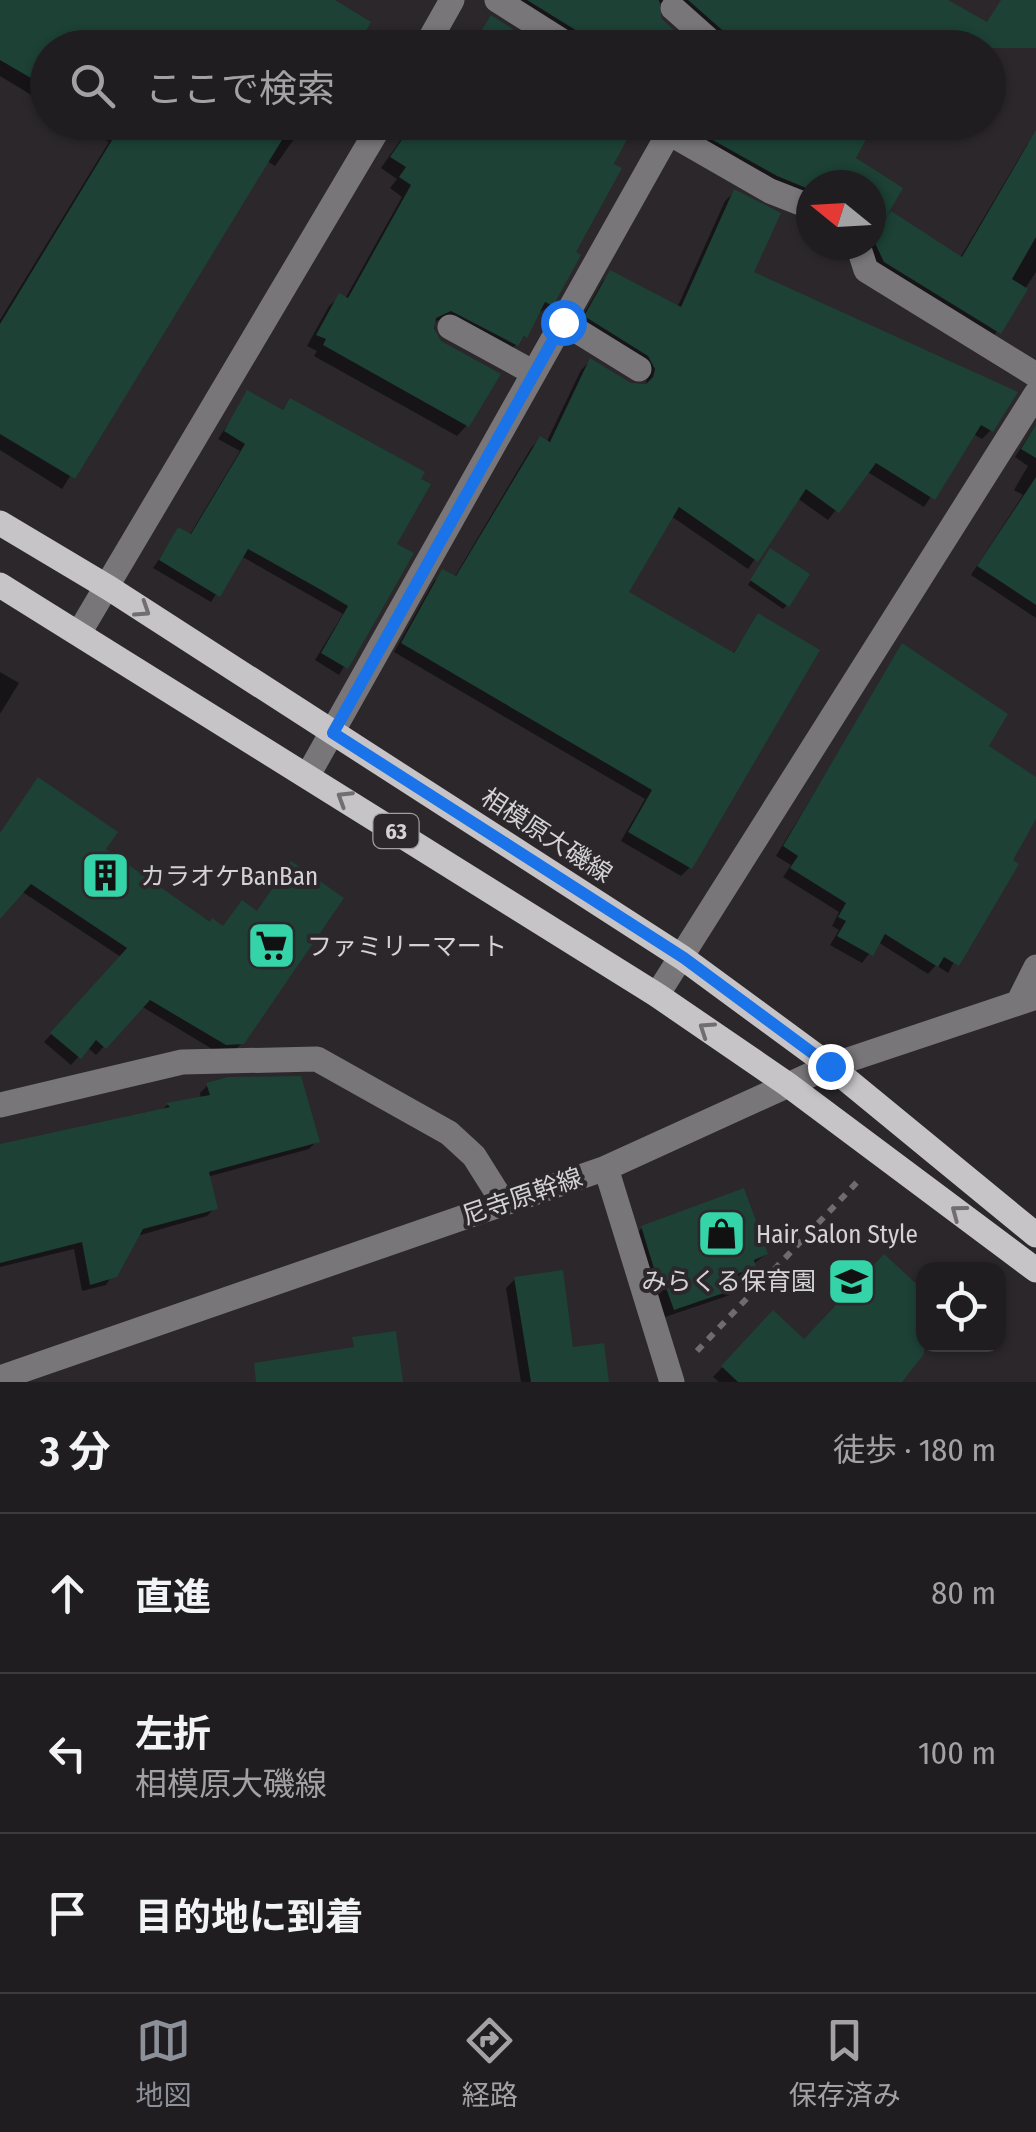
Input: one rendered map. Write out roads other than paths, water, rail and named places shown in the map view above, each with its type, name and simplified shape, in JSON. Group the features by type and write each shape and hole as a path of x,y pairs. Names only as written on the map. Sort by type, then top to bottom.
{"main road":[{"name":"相模原大磯線","path":"0,524 109,588 684,958 830,1066 1036,1235"},
{"name":"63","path":"0,585 657,996 787,1084 1036,1270"}],"street":[{"path":"436,30 452,0"},
{"path":"497,0 544,30"},
{"path":"672,8 697,30"},
{"path":"79,633 371,140"},
{"path":"308,776 665,140"},
{"path":"690,140 770,192 796,202"},
{"path":"863,260 866,270 1036,375"},
{"path":"563,322 639,369"},
{"path":"450,327 534,373"},
{"path":"657,996 1036,394"},
{"path":"1027,1000 1036,967"},
{"name":"尼寺原幹線","path":"0,1378 606,1168 830,1066 1027,1000"},
{"path":"0,1105 182,1062 317,1059 449,1133 474,1156 503,1202"},
{"path":"606,1168 672,1380"}],"place":[{"name":"カラオケBanBan","path":"105,876"},
{"name":"ファミリーマート","path":"272,946"},
{"name":"Hair Salon Style","path":"721,1234"},
{"name":"みらくる保育園","path":"851,1281"}]}
